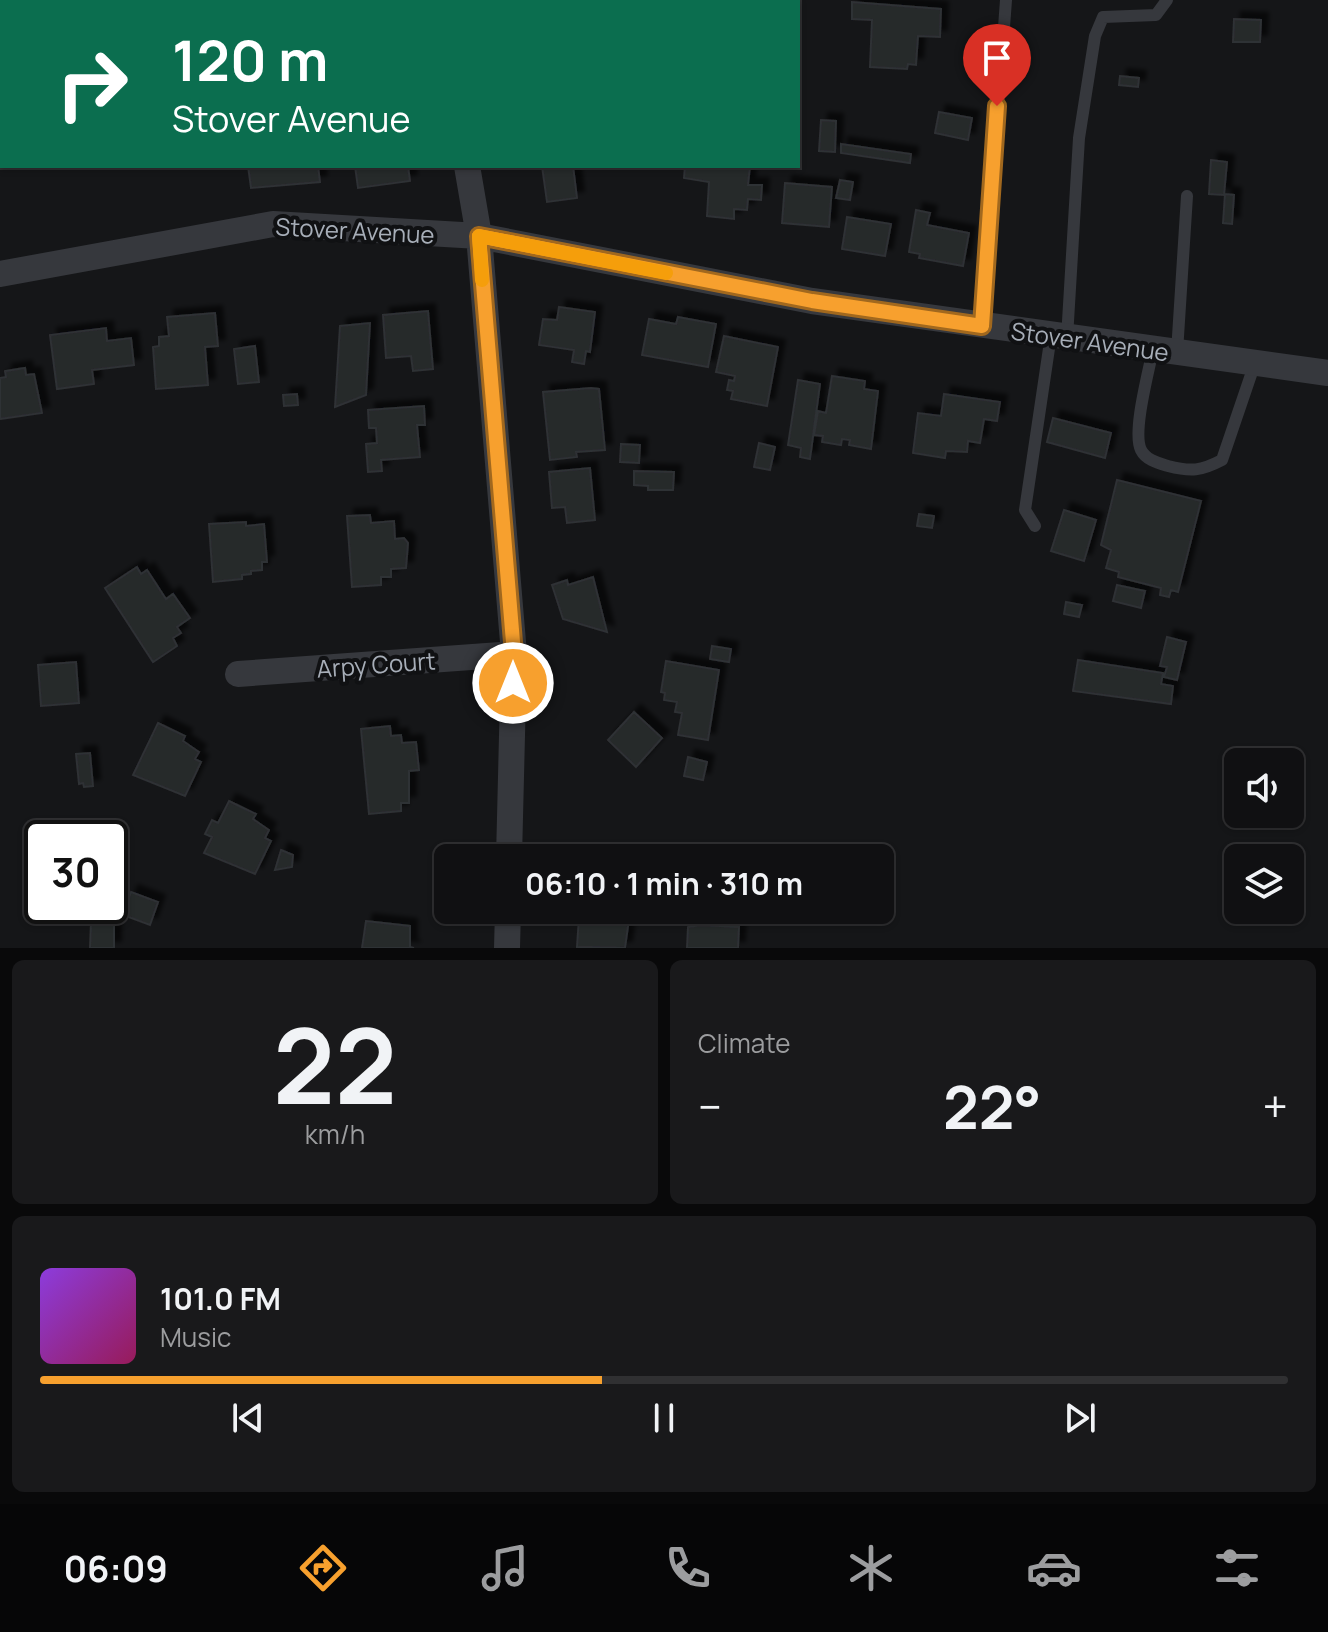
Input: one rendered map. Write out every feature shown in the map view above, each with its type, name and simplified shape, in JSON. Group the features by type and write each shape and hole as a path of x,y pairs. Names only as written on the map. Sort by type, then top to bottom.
{"street":[{"path":"467,168 479,236 514,654 509,844"},
{"name":"Stover Avenue","path":"0,274 273,224 479,236 812,301 1328,373"},
{"name":"Arpy Court","path":"238,674 514,654"},
{"path":"507,948 508,924"}],"lane":[{"path":"982,326 1006,0"},
{"path":"1035,526 1025,510 1059,337 1079,138 1095,36 1103,17 1156,15 1167,0"},
{"path":"1187,196 1165,351 1138,436 1141,452 1153,462 1200,472 1222,460 1255,363"}],"building":[{"path":"852,2 941,9 940,37 918,36 916,65 908,64 907,69 870,67 872,20 852,19"},
{"path":"1234,19 1261,20 1260,42 1233,42"},
{"path":"1120,76 1139,78 1138,87 1119,85"},
{"path":"939,112 972,118 968,140 935,133"},
{"path":"821,120 836,121 835,152 819,151"},
{"path":"841,144 911,154 910,163 841,153"},
{"path":"1211,160 1227,162 1224,195 1209,194"},
{"path":"248,168 318,168 320,182 251,188"},
{"path":"355,168 408,168 410,181 358,188"},
{"path":"542,168 573,168 577,198 547,202"},
{"path":"685,168 750,168 748,185 762,185 761,200 748,199 747,210 734,209 734,219 707,216 709,182 684,178"},
{"path":"840,180 853,182 850,200 836,198"},
{"path":"785,183 832,187 829,227 782,223"},
{"path":"1225,194 1234,195 1232,224 1223,223"},
{"path":"916,210 930,213 927,225 969,233 963,266 919,258 920,254 909,252"},
{"path":"847,217 891,224 885,256 842,249"},
{"path":"559,307 595,312 590,352 586,351 584,364 572,362 574,350 539,345 543,319 557,320"},
{"path":"428,311 433,369 413,371 411,356 386,358 383,315"},
{"path":"215,313 218,346 205,347 208,385 156,389 153,347 159,346 159,337 169,336 167,317"},
{"path":"678,317 716,324 708,367 642,355 649,319 676,324"},
{"path":"370,323 366,395 335,407 340,326"},
{"path":"106,328 107,341 131,338 134,365 92,370 94,384 57,389 50,335"},
{"path":"724,336 778,347 767,406 731,399 733,391 727,390 729,380 734,381 735,376 716,372"},
{"path":"255,346 259,382 238,384 234,349"},
{"path":"25,368 26,375 34,374 42,413 0,419 0,378 6,377 5,371"},
{"path":"832,376 865,381 864,389 878,391 871,449 849,445 850,440 842,439 841,445 822,442 823,436 814,435 818,411 826,413"},
{"path":"798,380 820,384 810,459 800,457 801,448 788,445"},
{"path":"599,389 605,450 576,452 577,457 550,460 543,392"},
{"path":"297,394 298,405 284,406 283,395"},
{"path":"944,394 1000,402 997,421 984,419 980,443 968,441 967,452 946,451 945,458 913,453 918,413 941,416"},
{"path":"424,406 425,425 417,425 420,457 381,460 382,471 368,472 366,444 377,443 376,428 369,428 368,410"},
{"path":"1053,418 1111,433 1105,458 1047,442"},
{"path":"759,443 775,447 770,470 754,467"},
{"path":"621,444 640,445 639,463 620,462"},
{"path":"590,468 595,520 567,523 565,507 552,508 549,472"},
{"path":"634,471 674,472 673,490 648,490 648,486 634,485"},
{"path":"1117,480 1201,501 1178,592 1171,590 1169,597 1160,595 1161,588 1118,577 1119,572 1106,568 1111,550 1101,545"},
{"path":"1064,510 1096,520 1084,561 1051,551"},
{"path":"919,514 934,516 932,528 917,526"},
{"path":"370,515 371,523 394,521 395,539 404,538 408,543 406,568 391,569 391,577 381,577 381,585 352,587 347,516"},
{"path":"246,522 246,526 264,524 267,562 262,562 262,570 242,575 242,579 213,582 209,524"},
{"path":"137,567 141,574 147,570 166,599 173,594 190,618 177,627 181,633 173,638 177,646 153,662 105,588"},
{"path":"593,577 607,632 563,619 552,585 567,580 568,585"},
{"path":"1117,585 1145,591 1141,608 1113,601"},
{"path":"1066,602 1082,605 1079,617 1064,614"},
{"path":"1167,637 1186,642 1177,680 1164,677 1167,667 1160,666"},
{"path":"712,646 731,649 729,662 710,659"},
{"path":"1078,660 1163,673 1161,684 1173,686 1171,704 1073,691"},
{"path":"666,661 719,670 708,740 678,735 682,713 675,712 677,702 664,700 665,693 661,692"},
{"path":"76,662 79,703 41,706 38,665"},
{"path":"634,712 662,738 636,767 608,740"},
{"path":"158,723 185,736 183,741 199,752 195,759 201,762 185,796 133,775"},
{"path":"390,726 391,736 401,735 402,743 416,742 419,770 409,771 409,803 401,803 401,811 369,814 361,729"},
{"path":"90,753 93,786 84,787 83,783 79,784 76,754"},
{"path":"688,757 707,762 703,780 684,776"},
{"path":"229,801 256,814 253,819 269,830 265,838 271,841 255,874 204,853 212,837 205,834 212,820 218,823"},
{"path":"281,850 293,855 292,867 275,870"},
{"path":"131,892 158,902 150,925 128,917"},
{"path":"366,921 410,926 410,947 414,948 362,948"},
{"path":"91,924 114,924 114,948 90,948"},
{"path":"579,924 628,924 625,948 577,947"},
{"path":"688,927 739,927 738,948 687,948"}],"slow traffic":[{"path":"482,280 479,236 666,273"}],"route":[{"path":"513,683 514,654 479,236 812,301 982,326 997,106"}]}
